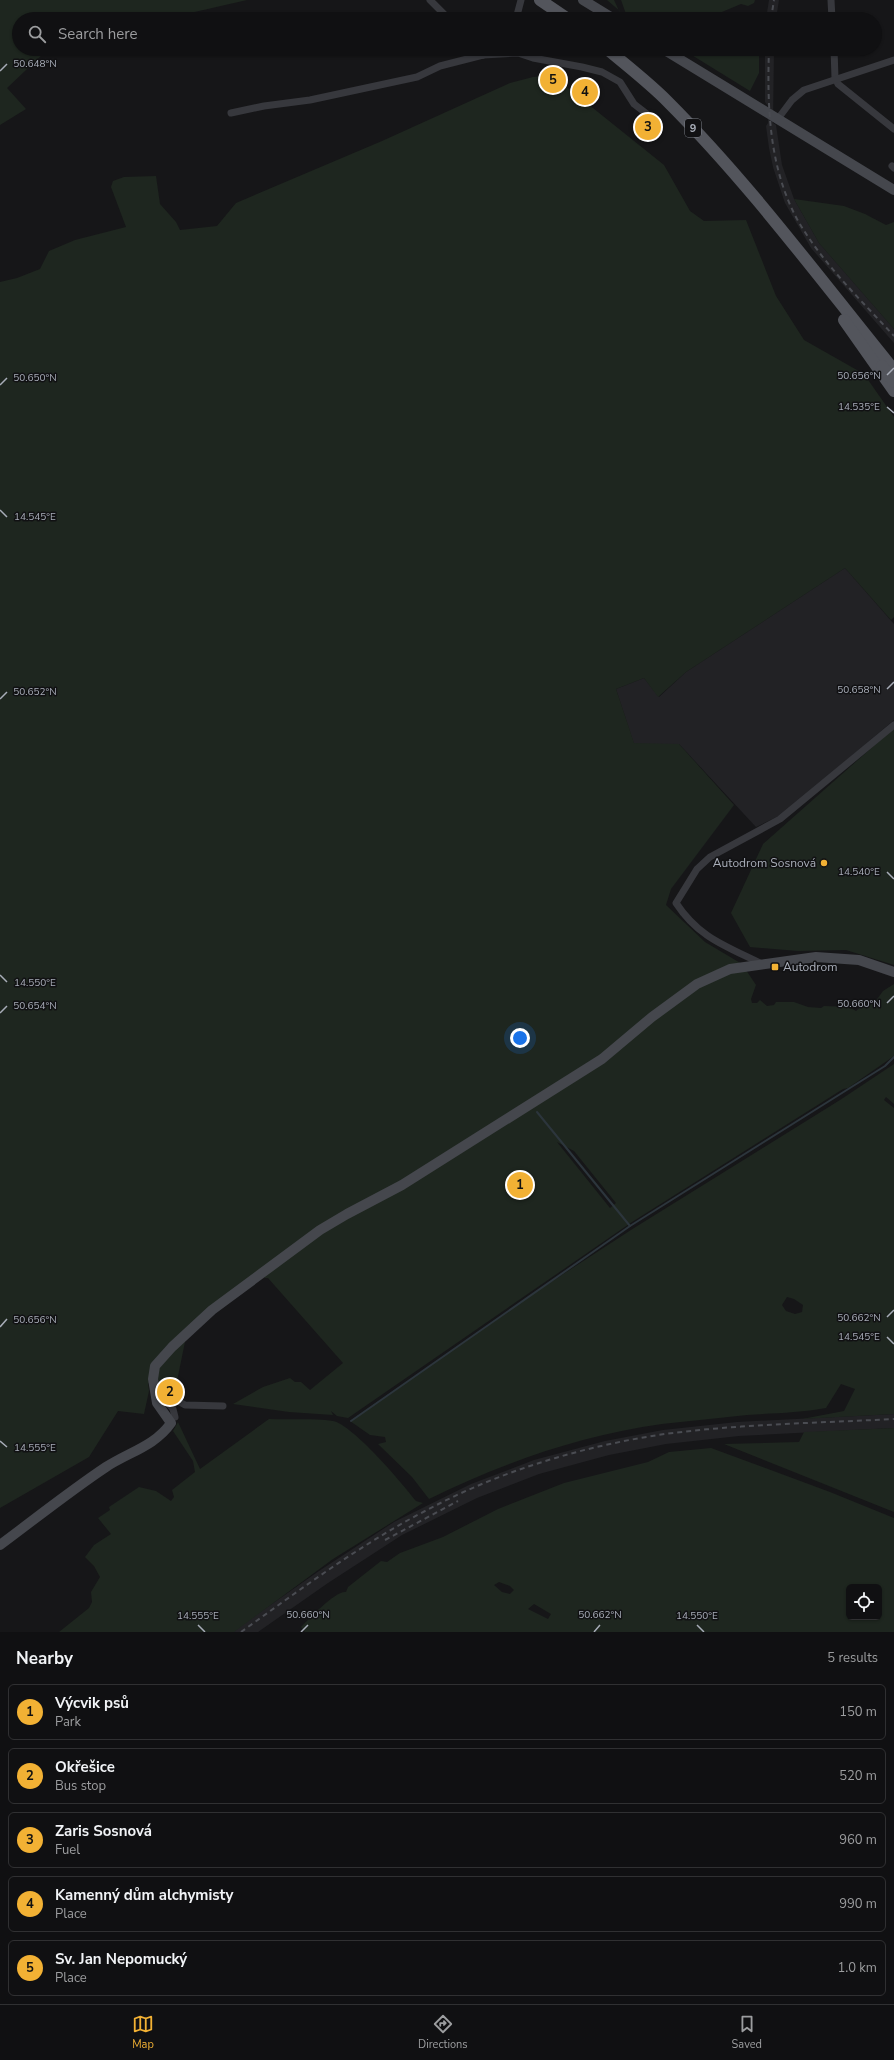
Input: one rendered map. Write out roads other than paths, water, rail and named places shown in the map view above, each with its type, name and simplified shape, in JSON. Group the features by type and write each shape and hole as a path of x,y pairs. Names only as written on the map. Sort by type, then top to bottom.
{"main road":[{"path":"540,0 558,12"},
{"name":"9","path":"616,56 667,100 715,151 757,200 875,347 894,368"},
{"name":"9","path":"623,62 710,154 894,382"},
{"name":"9","path":"841,315 894,391"}],"street":[{"path":"430,0 442,12"},
{"path":"518,12 521,0"},
{"path":"583,0 603,12"},
{"path":"830,0 831,12"},
{"path":"231,113 264,106 310,100 417,77 440,66 479,56"},
{"path":"528,56 602,72 620,82 634,104 647,114"},
{"path":"674,56 894,190"},
{"path":"834,56 835,78 838,84 894,129"},
{"path":"777,120 792,100 804,90 835,78 894,60"},
{"path":"762,964 707,936 687,920 676,903 698,869 710,857 780,819 894,725"},
{"path":"173,1420 156,1403 153,1372 155,1366 191,1328 271,1265 320,1230 416,1177 602,1059 652,1017 697,984 730,969 816,957 859,960 894,972"},
{"path":"154,1388 185,1405 222,1406"},
{"path":"0,1545 113,1462 158,1438 185,1405"}],"waterway":[{"path":"351,1421 630,1226 885,1066 894,1057"},
{"path":"537,1112 630,1226"}],"railway":[{"path":"772,12 774,0"},
{"path":"769,56 768,71 772,136 775,157 788,199 797,219 818,251 842,280 894,336"},
{"path":"241,1632 355,1552 403,1523 483,1483 543,1462 603,1445 665,1434 751,1426 894,1419"},
{"path":"385,1540 458,1501"}],"place":[{"name":"Sv. Jan Nepomucký","path":"553,80"},
{"name":"Kamenný dům alchymisty","path":"585,92"},
{"name":"Zaris Sosnová","path":"648,127"},
{"name":"Autodrom Sosnová","path":"824,863"},
{"name":"Autodrom","path":"775,967"},
{"name":"Výcvik psů","path":"520,1185"},
{"name":"Okřešice","path":"170,1392"}]}
